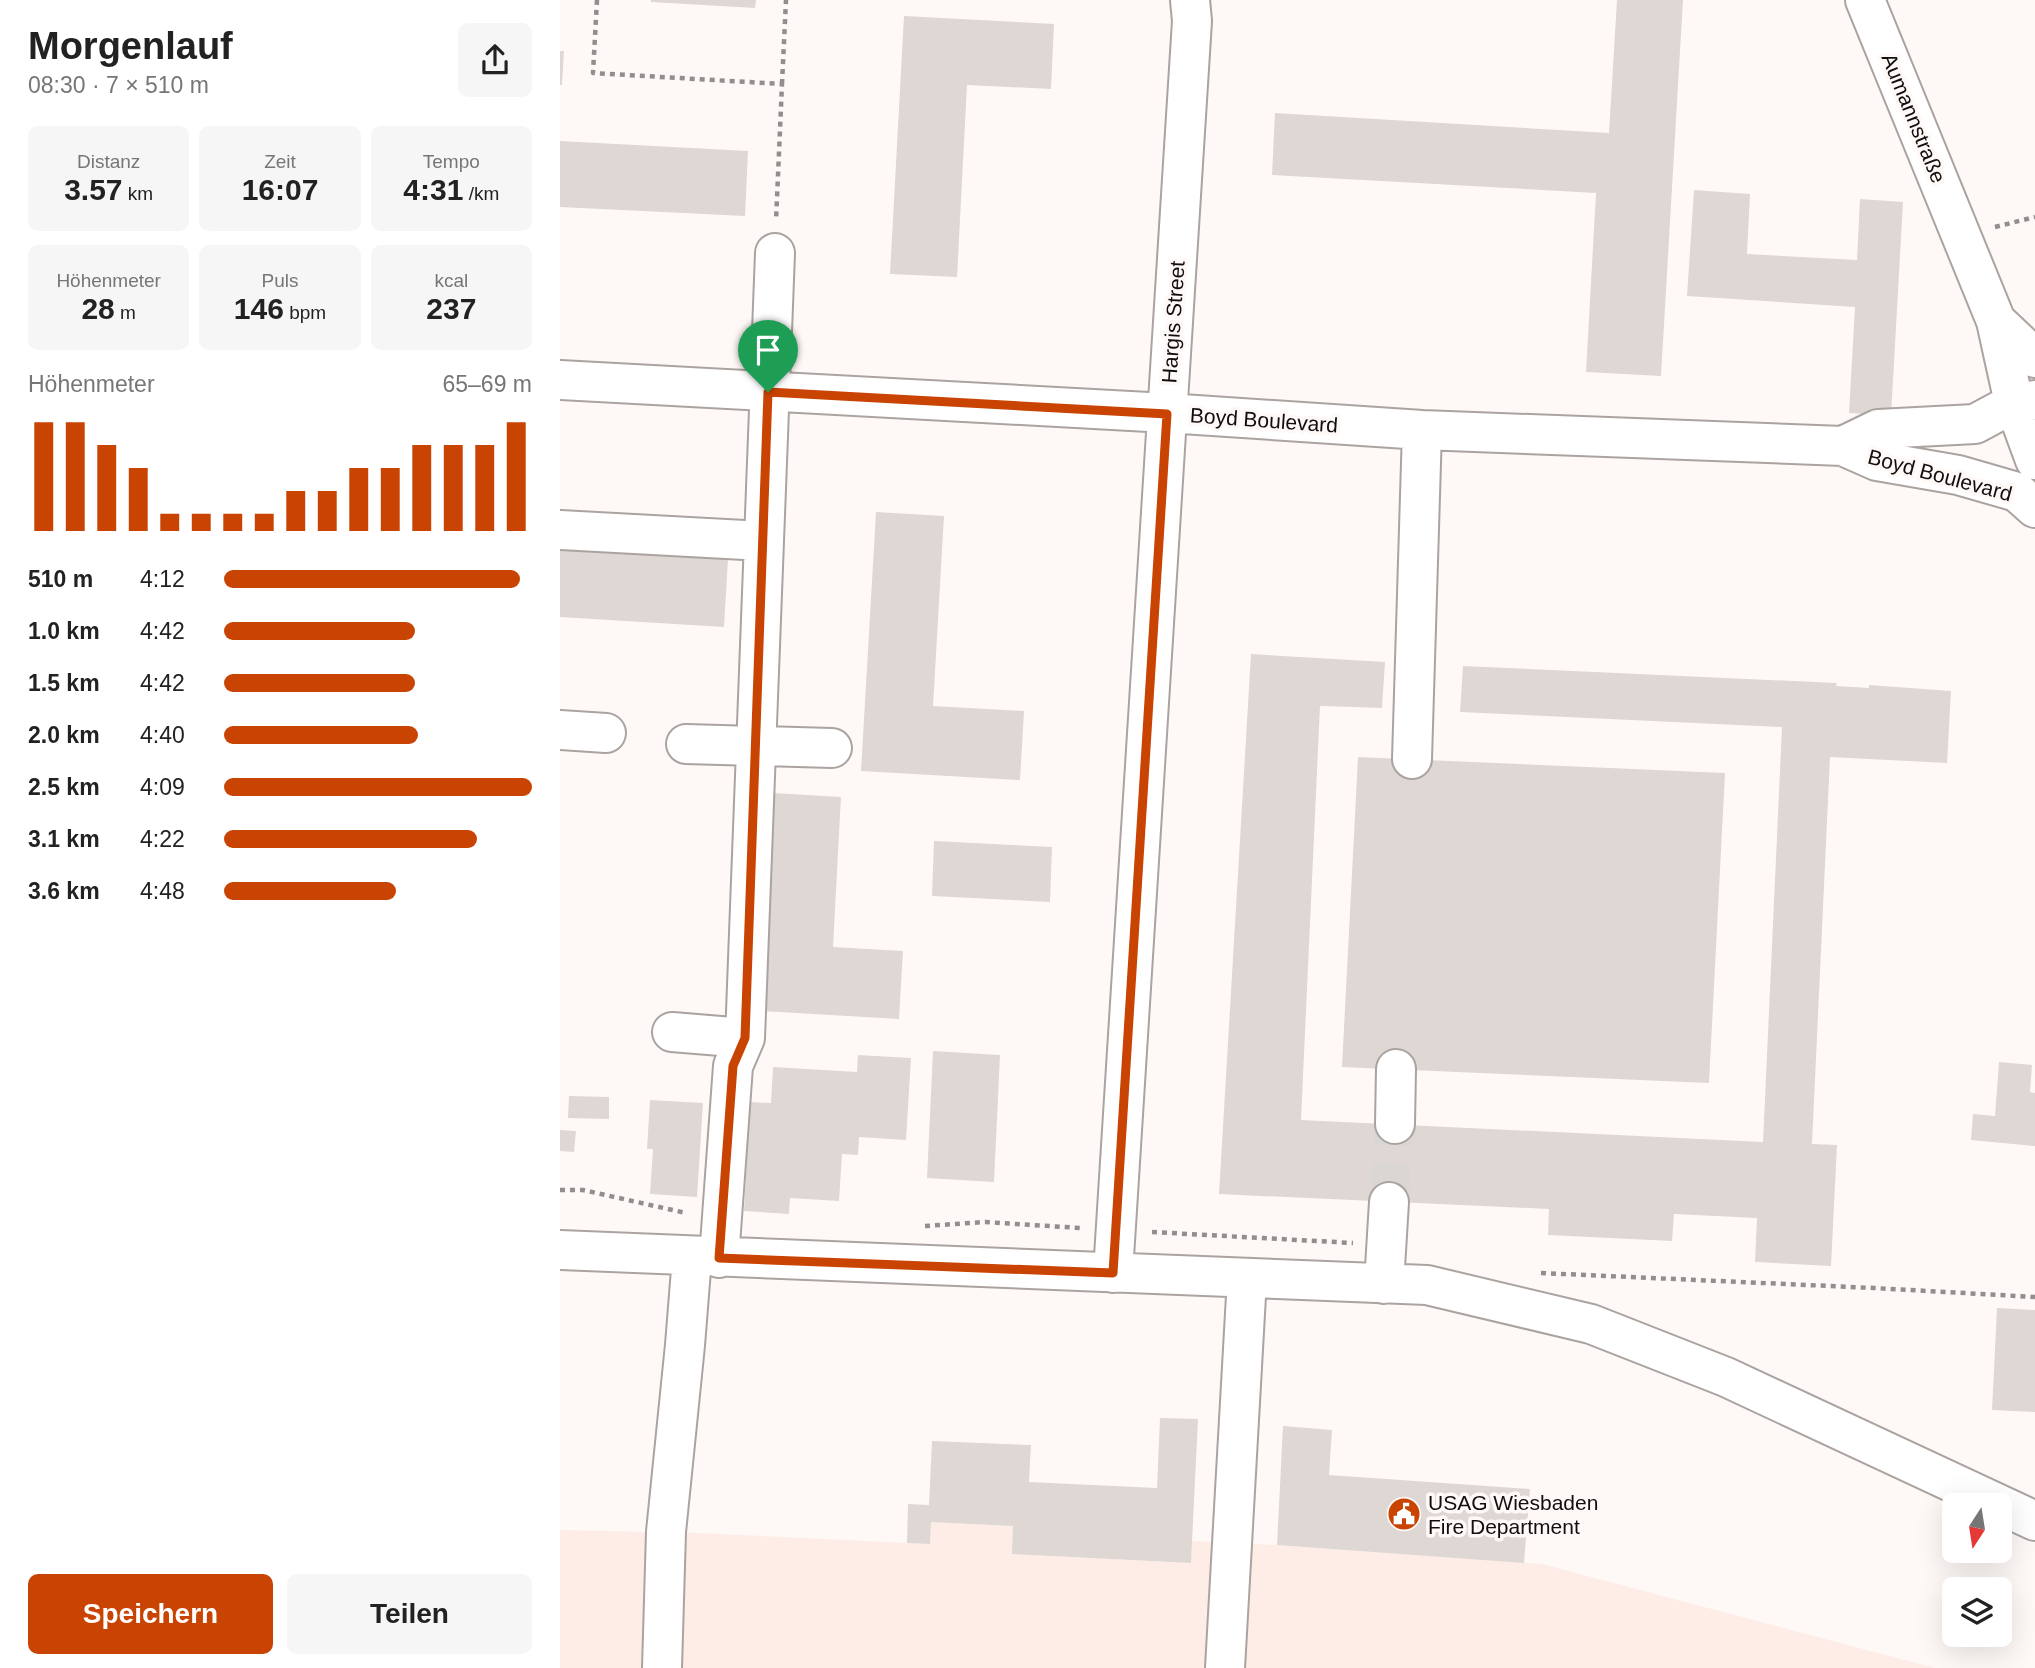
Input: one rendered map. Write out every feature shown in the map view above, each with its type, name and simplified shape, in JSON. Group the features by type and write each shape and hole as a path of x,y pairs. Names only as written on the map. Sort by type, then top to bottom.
{"street":[{"name":"Hargis Street","path":"1113,1273 1192,21 1190,0"},
{"name":"Aumannstraße","path":"1865,0 1996,321 2025,401 2035,460"},
{"path":"662,1668 666,1532 685,1345 706,1257 733,1066 745,1038 775,253"},
{"path":"1996,321 2035,358"},
{"name":"Boyd Boulevard","path":"560,380 1422,430 1843,446 1877,461 1958,475 2017,492 2035,508"},
{"name":"Boyd Boulevard","path":"1843,446 1878,429 1975,424 2025,401"},
{"path":"1412,759 1422,430"},
{"path":"560,530 763,541"},
{"path":"560,730 606,733"},
{"path":"686,744 832,748"},
{"path":"672,1032 745,1038"},
{"path":"1395,1125 1396,1069"},
{"path":"1384,1284 1389,1202"},
{"path":"560,1250 1427,1285 1591,1324 1726,1377 2035,1521"},
{"path":"1225,1668 1247,1278"}],"path":[{"path":"597,0 593,72 782,84"},
{"path":"775,253 786,0"}],"shaded area":[{"path":"931,1522 1013,1526 1013,1554 1191,1563 1192,1541 1542,1564 1935,1668 560,1668 560,1530 699,1533 930,1544"}],"building":[{"path":"651,0 756,0 755,8"},
{"path":"1617,0 1683,0 1661,376 1586,372 1596,193 1272,175 1275,113 1609,133"},
{"path":"904,16 1054,24 1051,89 967,85 957,277 890,274"},
{"path":"560,51 564,51 562,85 560,85"},
{"path":"560,141 748,151 745,216 560,207"},
{"path":"1694,190 1750,194 1747,254 1857,260 1860,199 1903,202 1891,416 1849,413 1855,307 1687,296"},
{"path":"876,512 944,516 933,706 1024,711 1020,780 861,771"},
{"path":"560,549 728,559 724,627 560,617"},
{"path":"1251,654 1385,662 1382,708 1320,706 1301,1120 1763,1142 1782,727 1460,712 1463,666 1837,683 1836,686 1869,688 1869,685 1951,691 1947,763 1830,757 1812,1144 1837,1145 1831,1266 1755,1262 1757,1218 1674,1214 1672,1241 1548,1235 1549,1209 1219,1194"},
{"path":"1358,757 1725,773 1709,1083 1342,1067"},
{"path":"773,793 841,797 833,947 903,951 899,1019 761,1011"},
{"path":"934,841 1052,847 1050,902 932,896"},
{"path":"933,1051 1000,1055 994,1182 927,1178"},
{"path":"858,1055 911,1058 906,1140 859,1137 858,1155 842,1154 839,1201 790,1198 789,1214 744,1211 750,1102 771,1103 773,1067 857,1072"},
{"path":"1999,1062 2032,1065 2030,1092 2035,1093 2035,1146 1971,1140 1973,1114 1995,1116"},
{"path":"569,1096 609,1097 609,1119 568,1118"},
{"path":"650,1100 703,1103 697,1197 650,1194 653,1149 647,1149"},
{"path":"560,1130 576,1131 574,1152 560,1151"},
{"path":"1997,1308 2035,1310 2035,1412 1992,1410"},
{"path":"1160,1418 1198,1419 1191,1563 1012,1554 1013,1526 931,1522 930,1544 907,1543 908,1504 929,1505 932,1441 1031,1445 1029,1482 1157,1488"},
{"name":"USAG Wiesbaden Fire Department","path":"1283,1426 1332,1430 1329,1475 1530,1489 1524,1563 1277,1545"}],"tunnel":[{"path":"1389,1202 1395,1124"}],"place":[{"name":"USAG Wiesbaden Fire Department","path":"1404,1514"}],"route":[{"path":"768,392 1167,414 1113,1273 719,1258 733,1066 745,1038 768,392"}]}
